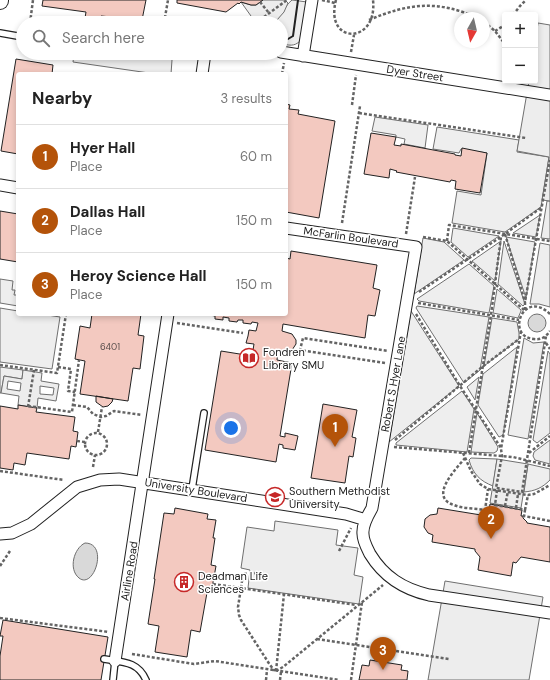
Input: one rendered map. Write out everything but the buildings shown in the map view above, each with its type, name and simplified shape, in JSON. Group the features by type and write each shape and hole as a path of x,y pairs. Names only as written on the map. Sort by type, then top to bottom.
{"street":[{"path":"303,56 312,0"},
{"name":"Dyer Street","path":"288,53 550,94"},
{"path":"202,72 205,60"},
{"path":"0,185 16,188"},
{"name":"McFarlin Boulevard","path":"288,228 416,247"},
{"name":"Robert S Hyer Lane","path":"366,520 372,508 416,247"},
{"name":"Airline Road","path":"116,656 167,318"},
{"name":"University Boulevard","path":"0,534 12,533 31,524 77,488 100,480 119,479 143,481 346,514 366,520"},
{"path":"366,520 362,533 366,547 383,571 391,579 403,587 414,592 429,595 550,613"}],"lane":[{"path":"0,33 16,36"},
{"path":"192,489 204,413"},
{"path":"104,659 116,656 138,669 146,680"},
{"name":"Airline Road","path":"113,680 116,656"}],"path":[{"path":"31,16 33,0"},
{"path":"165,16 168,0"},
{"path":"265,16 287,0"},
{"path":"321,0 335,1 334,14 337,26 345,33 354,35 364,30 370,20 372,0"},
{"path":"515,12 526,0"},
{"path":"260,2 269,13"},
{"path":"370,20 399,9 421,4 442,5 468,12"},
{"path":"490,27 502,40"},
{"path":"495,31 502,27"},
{"path":"352,105 354,35"},
{"path":"342,223 360,106"},
{"path":"359,113 526,138"},
{"path":"525,510 495,504 496,488 521,331 519,320 525,310 525,302 550,160"},
{"path":"406,235 415,177"},
{"path":"414,296 542,207"},
{"path":"447,241 449,225 550,241"},
{"path":"505,234 525,302"},
{"path":"469,453 491,315 501,236"},
{"path":"423,237 447,241 525,310"},
{"path":"413,302 519,320"},
{"path":"525,310 531,307 538,307 544,309 550,314"},
{"path":"412,308 501,449"},
{"path":"0,365 57,373 66,316"},
{"path":"167,318 243,333"},
{"path":"521,331 533,340 546,336 550,331"},
{"path":"518,492 522,492 546,336"},
{"path":"386,363 300,350 303,338 388,351"},
{"path":"519,339 482,367 390,445 513,457 550,466"},
{"path":"546,343 550,349"},
{"path":"34,370 28,406 72,412 79,360"},
{"path":"58,367 71,369 68,391 75,392"},
{"path":"73,405 87,407 93,414 101,417 114,411 153,416"},
{"path":"98,432 102,407"},
{"path":"98,432 104,435 108,444 104,452 95,455 87,450 85,442 90,434 98,432"},
{"path":"528,453 550,436"},
{"path":"77,441 85,442"},
{"path":"462,453 474,478 488,489 518,492 528,495 534,494 550,485"},
{"path":"93,467 95,455"},
{"path":"465,458 445,483 443,492 446,500 453,505 485,510 488,489"},
{"path":"2,470 64,480"},
{"path":"506,507 508,491"},
{"path":"516,508 518,492"},
{"path":"528,495 524,516 550,521"},
{"path":"339,550 352,527"},
{"path":"0,566 10,551"},
{"path":"257,573 243,574 238,607 241,620 276,671"},
{"path":"276,671 283,667 357,605 391,579"},
{"path":"212,584 357,605"},
{"path":"276,671 284,594"},
{"path":"351,680 362,602"},
{"path":"0,618 120,634"},
{"path":"316,639 449,659"},
{"path":"116,656 138,656 194,664 215,661 339,680"},
{"path":"266,680 267,670"},
{"path":"280,680 281,672"}],"shaded area":[{"path":"263,0 285,0 288,3 280,16 251,16 241,2 256,5"},
{"path":"292,0 307,2 300,41 293,45 288,45 288,16 280,16"},
{"path":"538,23 550,25 550,201 542,200 549,157 517,151 528,84 538,84"},
{"path":"73,60 172,60 171,72 142,72 73,62"},
{"path":"375,117 428,125 425,148 404,144 405,139 396,137 396,135 372,131"},
{"path":"437,127 519,140 517,152 549,157 541,207 505,232 452,223 457,191 481,195 487,153 461,149 459,153 433,149"},
{"path":"547,201 550,201 550,239 541,238"},
{"path":"540,215 536,237 513,233"},
{"path":"453,228 499,236 468,257 451,242"},
{"path":"506,237 535,242 526,298"},
{"path":"423,238 444,242 464,260 414,294"},
{"path":"501,241 495,281 472,261"},
{"path":"504,241 525,304 523,306 498,284"},
{"path":"540,243 550,245 550,307 539,304 530,304"},
{"path":"469,264 494,286 489,313 419,301 417,299"},
{"path":"0,279 13,281 12,290 15,290 14,295 16,295 16,306 0,303"},
{"path":"497,289 521,310 518,318 493,313"},
{"path":"417,306 489,317 480,370 464,383 416,308"},
{"path":"0,308 16,311 16,316 60,317 52,369 0,362"},
{"path":"411,311 459,386 389,442"},
{"path":"537,314 543,317 546,323 543,329 537,332 531,329 528,323 531,317"},
{"path":"492,318 517,322 519,339 484,366"},
{"path":"524,338 533,343 544,342 528,439 508,435"},
{"path":"517,347 503,435 499,437 478,405 483,374"},
{"path":"548,351 550,354 550,433 537,443 533,440"},
{"path":"0,367 23,370 22,379 4,376 1,393 0,393"},
{"path":"23,370 42,373 41,381 59,384 56,401 38,398 37,408 18,405 19,396 1,393 4,376 22,379","holes":["8,381 21,383 20,391 7,389","40,386 54,388 53,395 40,394"]},
{"path":"479,377 475,400 467,387"},
{"path":"462,391 474,409 467,452 396,445 396,443"},
{"path":"477,413 498,447 497,451 494,453 471,452"},
{"path":"550,440 550,464 535,460 533,456 534,452"},
{"path":"471,458 497,459 493,486 484,482 475,473 469,460"},
{"path":"497,459 528,464 521,508 490,503"},
{"path":"528,464 550,469 550,480 538,489 524,492"},
{"path":"275,521 338,530 336,545 358,548 354,575 363,577 359,604 248,588 250,570 241,568 247,527 274,531"},
{"path":"85,543 92,545 96,550 98,557 94,572 90,578 85,580 79,578 76,574 73,564 75,554"},
{"path":"445,581 543,597 529,680 428,680"}],"wall":[{"path":"288,39 293,36 298,0"}],"place":[{"name":"Fondren Library SMU","path":"249,358"},
{"name":"Hyer Hall","path":"335,447"},
{"name":"Southern Methodist University","path":"275,497"},
{"name":"Dallas Hall","path":"491,539"},
{"name":"Deadman Life Sciences","path":"184,582"},
{"name":"Heroy Science Hall","path":"383,670"}]}
